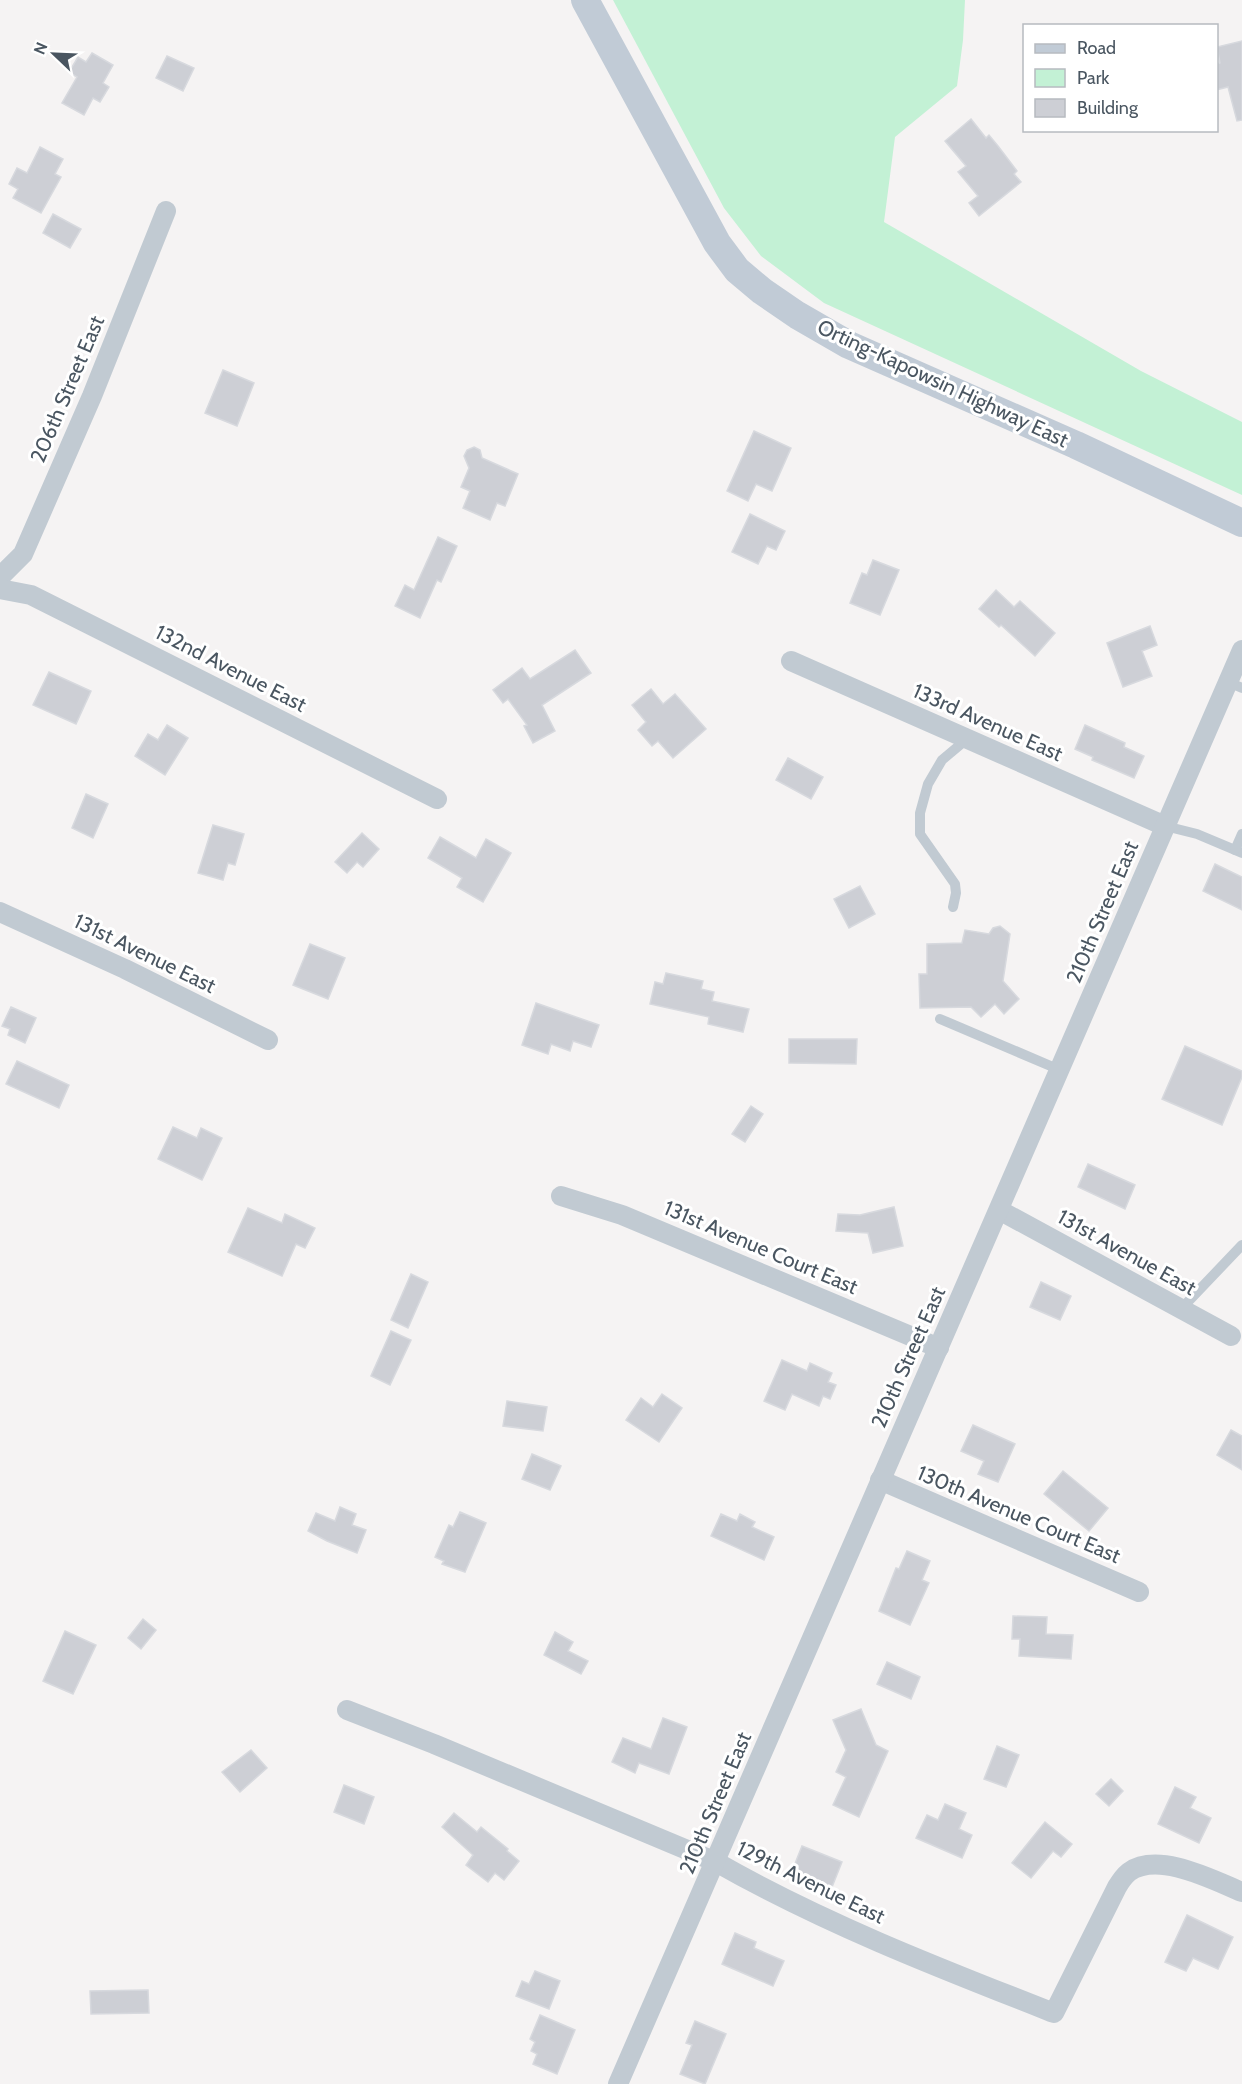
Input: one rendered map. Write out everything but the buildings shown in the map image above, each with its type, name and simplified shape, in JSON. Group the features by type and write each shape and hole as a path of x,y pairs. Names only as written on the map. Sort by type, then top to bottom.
{"main road":[{"name":"Orting-Kapowsin Highway East","path":"585,0 717,243 737,270 762,291 797,315 849,345 1076,445 1242,523"}],"street":[{"name":"206th Street East","path":"0,578 23,554 92,396 166,211"},
{"name":"132nd Avenue East","path":"0,589 31,595 437,799"},
{"name":"210th Street East","path":"618,2084 1165,826 1235,685 1242,650"},
{"name":"133rd Avenue East","path":"791,662 1165,826"},
{"name":"131st Avenue East","path":"0,912 125,969 268,1040"},
{"name":"131st Avenue Court East","path":"561,1196 622,1215 939,1348"},
{"name":"131st Avenue East","path":"999,1210 1237,1339"},
{"name":"130th Avenue Court East","path":"880,1480 1140,1592"},
{"name":"129th Avenue East","path":"347,1710 716,1862 756,1885 871,1940 1054,2013 1117,1887 1130,1871 1165,1864 1198,1874 1242,1892"}],"lane":[{"path":"953,907 955,884 921,834 920,813 928,784 942,760 967,739"},
{"path":"1165,826 1197,834 1238,852 1242,834"},
{"path":"940,1019 1060,1070"},
{"path":"1181,1309 1242,1245"}],"green space":[{"path":"613,0 965,0 957,86 895,137 884,222 1141,371 1242,422 1242,495 824,303 761,256 724,208"}]}
